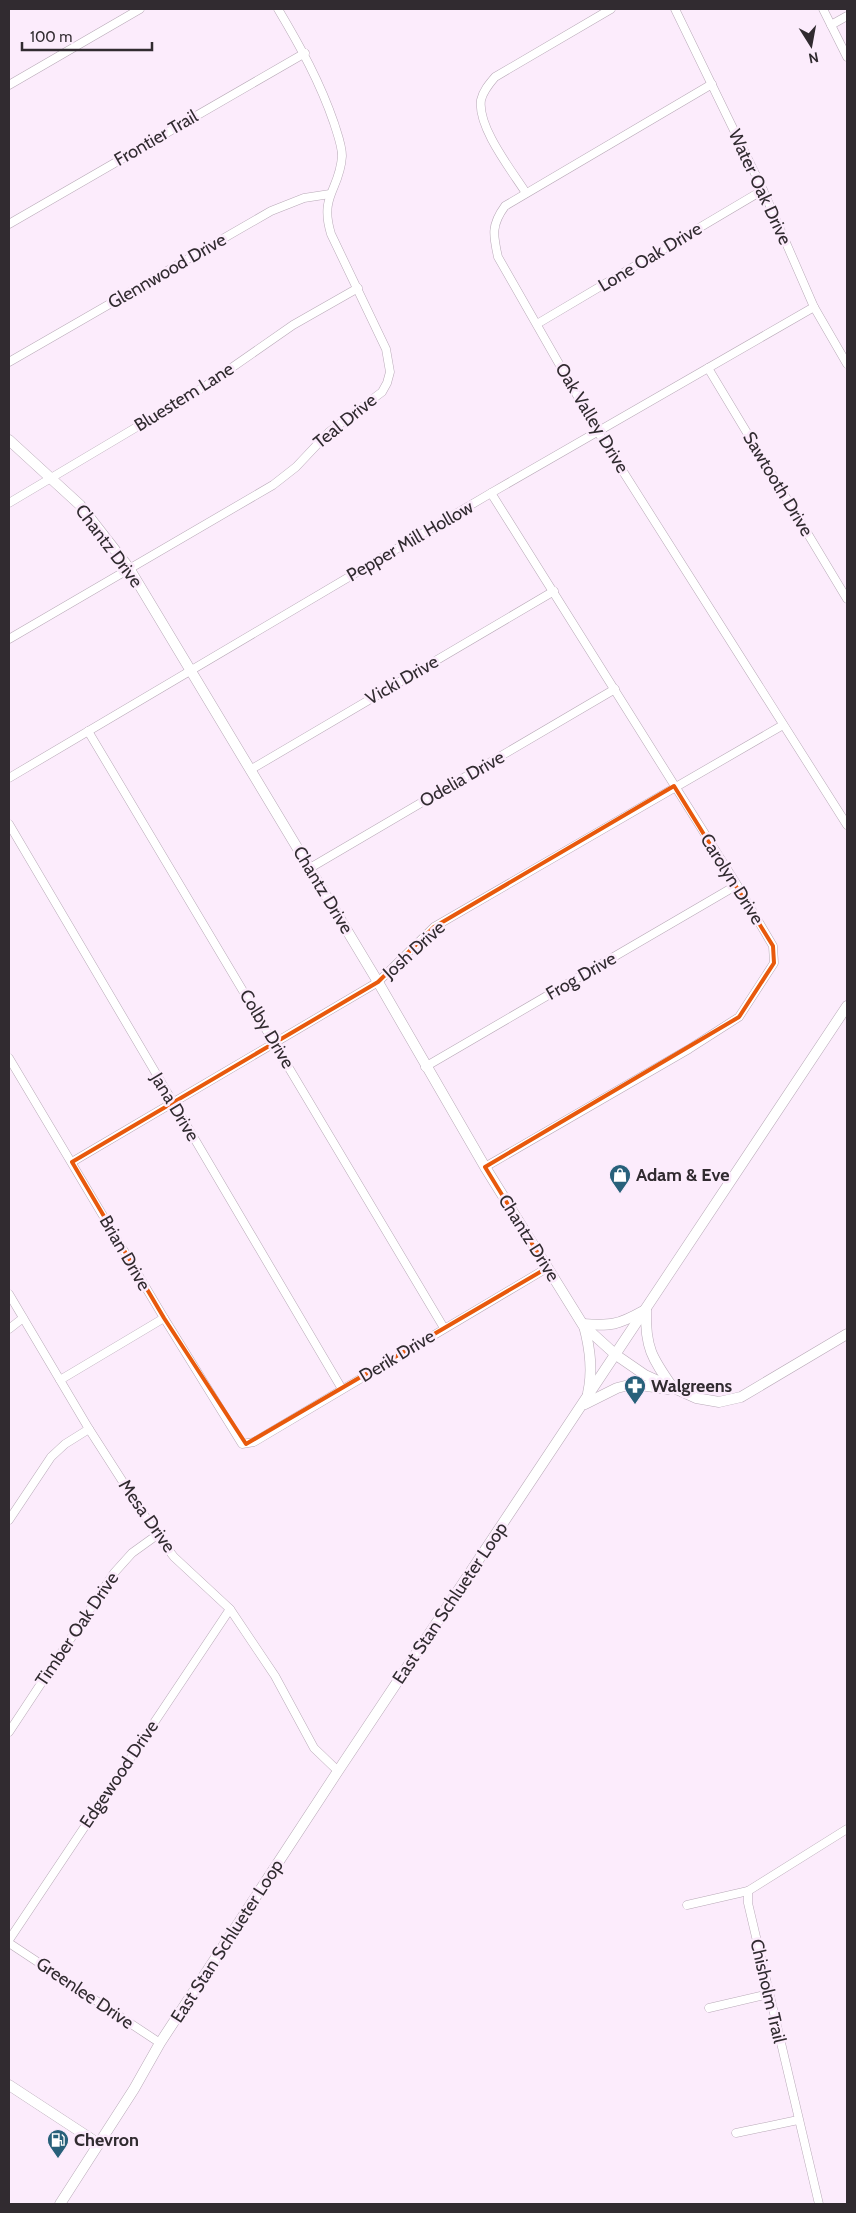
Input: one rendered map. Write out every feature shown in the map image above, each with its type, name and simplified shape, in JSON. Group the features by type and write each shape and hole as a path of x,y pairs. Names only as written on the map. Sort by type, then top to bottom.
{"main road":[{"name":"Chantz Drive","path":"9,440 80,505 130,568 378,982 425,1067 583,1324 616,1355 645,1375 674,1389"},
{"name":"East Stan Schlueter Loop","path":"60,2204 160,2043 338,1771 847,1006"},
{"path":"585,1402 591,1379 589,1348 583,1324 610,1326 624,1322 646,1309"},
{"path":"646,1309 645,1333 650,1353 674,1389"},
{"path":"585,1402 617,1388 633,1384 674,1389 707,1402 719,1402 741,1397 781,1375 847,1334"},
{"path":"9,2085 99,2144"}],"street":[{"path":"9,85 140,9"},
{"name":"Teal Drive","path":"9,639 280,481 329,432 382,392 388,384 390,372 386,349 326,219 330,194 340,174 342,154 338,136 322,88 305,53 278,9"},
{"path":"526,194 488,130 482,115 481,100 486,87 495,78 612,9"},
{"name":"Water Oak Drive","path":"675,9 763,190 814,307 847,364"},
{"path":"823,9 847,57"},
{"path":"831,25 847,16"},
{"name":"Frontier Trail","path":"9,224 305,53"},
{"name":"Oak Valley Drive","path":"712,84 505,206 498,216 494,227 494,235 498,256 598,432 847,826"},
{"name":"Lone Oak Drive","path":"537,324 763,190"},
{"name":"Glennwood Drive","path":"9,362 271,211 304,198 330,194"},
{"name":"Bluestem Lane","path":"9,503 204,386 292,325 358,288"},
{"name":"Pepper Mill Hollow","path":"9,778 491,493 814,307"},
{"name":"Sawtooth Drive","path":"708,368 847,599"},
{"name":"Carolyn Drive","path":"485,1167 689,1049 739,1017 774,963 773,946 737,885 491,493"},
{"name":"Vicki Drive","path":"250,770 554,591"},
{"name":"Odelia Drive","path":"310,868 615,690"},
{"name":"Josh Drive","path":"72,1162 378,982 434,927 674,786 783,725"},
{"name":"Colby Drive","path":"88,731 444,1328"},
{"name":"Jana Drive","path":"9,824 342,1389"},
{"name":"Frog Drive","path":"425,1067 737,885"},
{"name":"Brian Drive","path":"9,1058 164,1318 242,1444 246,1444"},
{"name":"Derik Drive","path":"246,1444 254,1442 547,1268"},
{"name":"Mesa Drive","path":"9,1294 89,1428 157,1535 174,1557 230,1609 275,1676 314,1748 338,1771"},
{"path":"9,1329 23,1318"},
{"path":"60,1380 164,1318"},
{"path":"9,1520 51,1457 65,1444 89,1428"},
{"name":"Timber Oak Drive","path":"9,1732 114,1573 132,1553 157,1535"},
{"name":"Edgewood Drive","path":"9,1941 230,1609"},
{"path":"687,1905 748,1891 847,1829"},
{"name":"Chisholm Trail","path":"748,1891 748,1903 819,2204"},
{"name":"Greenlee Drive","path":"9,1941 160,2043"},
{"path":"709,2008 769,1994"},
{"path":"736,2133 798,2120"}],"highlighted area":[{"path":"674,786 773,946 774,963 739,1017 485,1167 547,1268 246,1444 164,1318 72,1162 378,982 434,927"}],"place":[{"name":"Adam & Eve","path":"620,1194"},
{"name":"Walgreens","path":"635,1405"},
{"name":"Chevron","path":"58,2159"}]}
